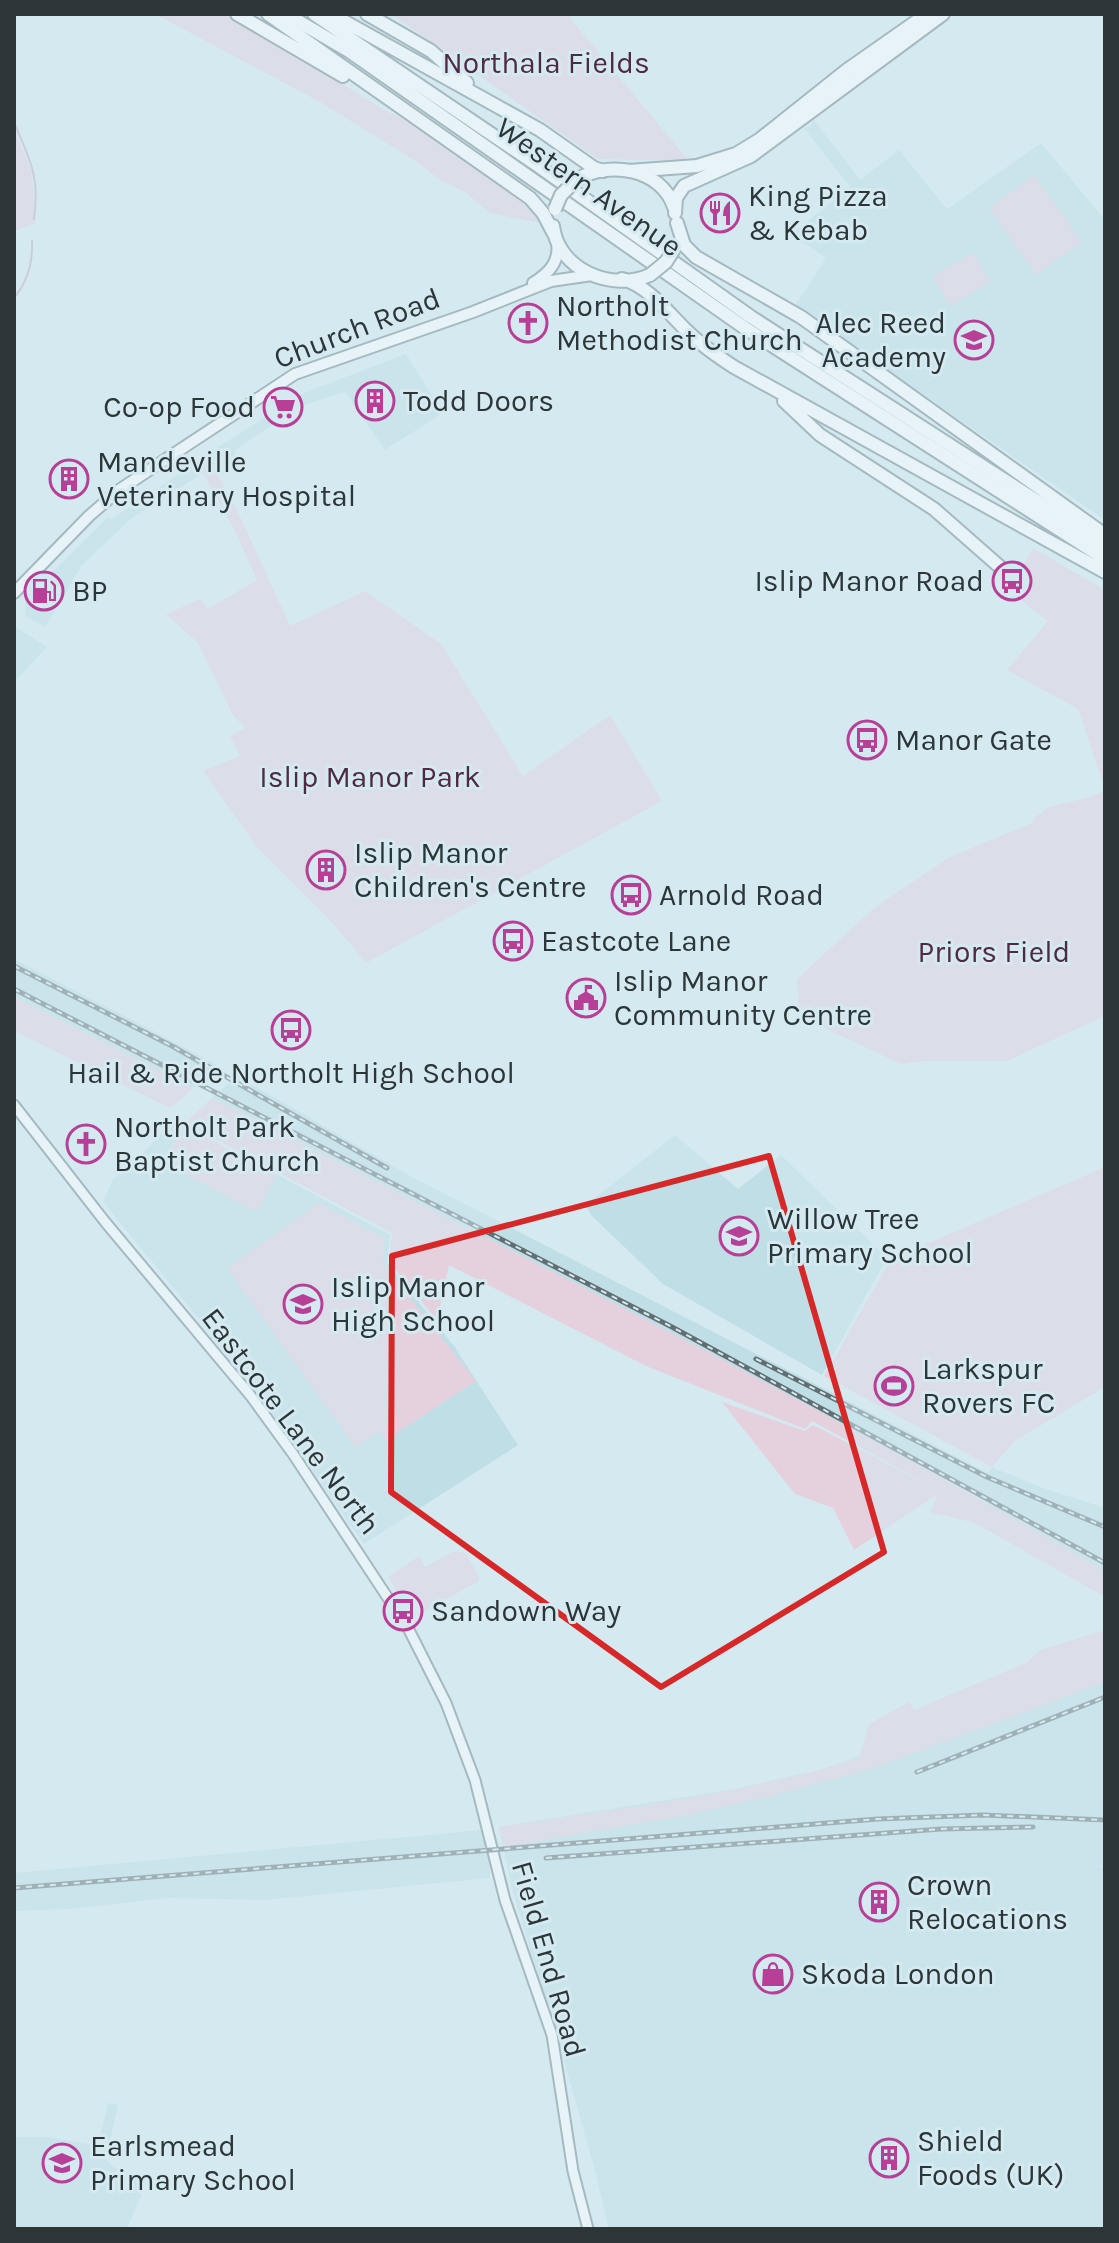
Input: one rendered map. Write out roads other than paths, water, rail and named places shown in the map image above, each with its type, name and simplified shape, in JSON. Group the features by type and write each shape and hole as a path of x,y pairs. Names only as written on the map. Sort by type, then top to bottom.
{"highway":[{"path":"237,14 418,120"},
{"path":"268,14 530,198 543,213 564,253 578,268 598,276 634,280 650,275 666,262 674,249 677,194 689,181 751,156 943,14"},
{"name":"Western Avenue","path":"286,14 349,51 745,328 1105,559"},
{"name":"Western Avenue","path":"314,14 515,149 751,317 1105,545"},
{"path":"331,14 540,130 603,171"},
{"path":"367,14 431,51 488,100"},
{"path":"555,237 555,209 561,195 586,174 697,166 736,154 927,14"},
{"path":"629,171 644,174 660,183 671,198 684,245 696,257 801,317 1105,535"},
{"path":"622,279 648,293 716,355 768,387 1105,572"},
{"path":"768,387 820,435 934,509 1000,567"}],"main road":[{"path":"511,296 551,269 558,253 555,237"},
{"path":"511,296 560,278 598,276"},
{"name":"Church Road","path":"14,593 109,498 295,374 511,296"}],"street":[{"name":"Eastcote Lane North","path":"14,1105 96,1211 250,1395 293,1454 409,1630 457,1729 480,1797"},
{"name":"Field End Road","path":"480,1797 505,1900 552,2035 573,2171 588,2229"}],"waterway":[{"path":"14,122 35,179 34,219"},
{"path":"14,298 29,271 32,241"}],"railway":[{"path":"14,966 172,1046 387,1168"},
{"path":"14,989 672,1327 1105,1563"},
{"path":"756,1359 987,1477 1105,1527"},
{"path":"917,1772 1105,1697"},
{"path":"14,1888 878,1819 983,1815 1105,1820"},
{"path":"546,1858 941,1829 1033,1827"}],"place":[{"name":"King Pizza & Kebab","path":"720,213"},
{"name":"Northolt Methodist Church","path":"528,323"},
{"name":"Alec Reed Academy","path":"974,340"},
{"name":"Todd Doors","path":"375,401"},
{"name":"Co-op Food","path":"283,407"},
{"name":"Mandeville Veterinary Hospital","path":"69,479"},
{"name":"Islip Manor Road","path":"1012,581"},
{"name":"BP","path":"44,591"},
{"name":"Manor Gate","path":"867,740"},
{"name":"Islip Manor Children's Centre","path":"326,870"},
{"name":"Arnold Road","path":"631,895"},
{"name":"Eastcote Lane","path":"513,941"},
{"name":"Islip Manor Community Centre","path":"586,998"},
{"name":"Hail & Ride Northolt High School","path":"291,1030"},
{"name":"Northolt Park Baptist Church","path":"86,1144"},
{"name":"Willow Tree Primary School","path":"739,1236"},
{"name":"Islip Manor High School","path":"303,1304"},
{"name":"Larkspur Rovers FC","path":"894,1386"},
{"name":"Sandown Way","path":"403,1611"},
{"name":"Crown Relocations","path":"879,1902"},
{"name":"Skoda London","path":"773,1974"},
{"name":"Shield Foods (UK)","path":"889,2158"},
{"name":"Earlsmead Primary School","path":"62,2163"}],"park label":[{"name":"Northala Fields","path":"546,63"},
{"name":"Islip Manor Park","path":"370,777"},
{"name":"Priors Field","path":"994,952"}]}
